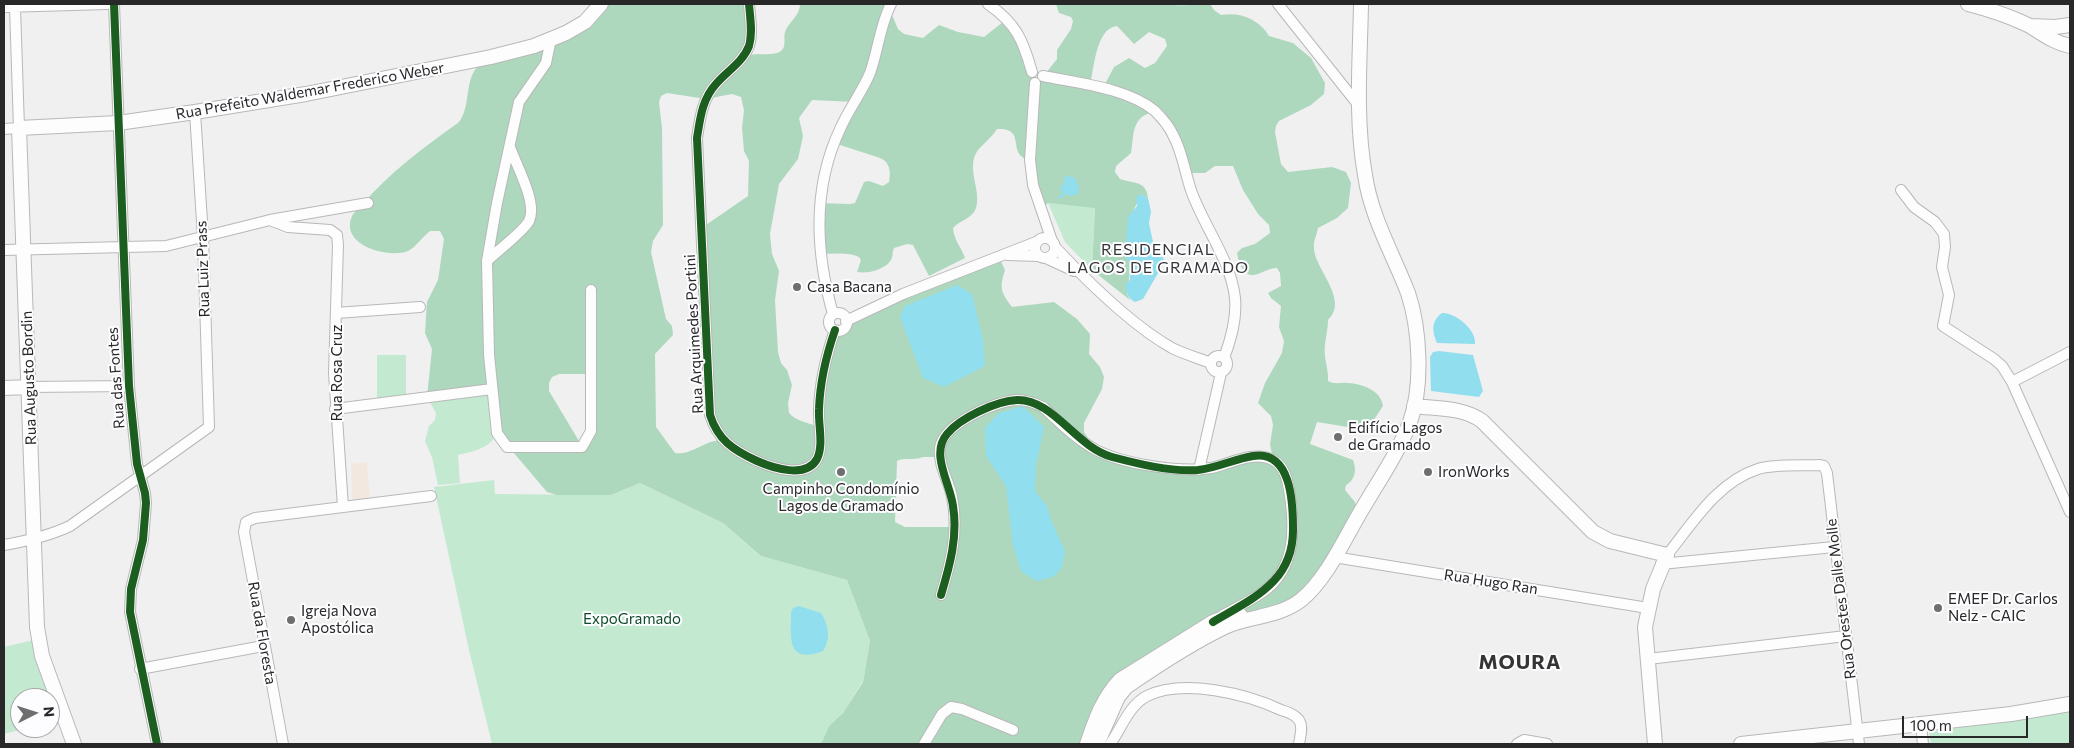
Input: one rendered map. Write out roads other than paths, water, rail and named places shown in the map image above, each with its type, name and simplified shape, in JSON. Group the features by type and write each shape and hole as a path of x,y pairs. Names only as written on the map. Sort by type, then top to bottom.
{"street":[{"path":"4,7 107,4"},
{"name":"Rua das Fontes","path":"114,4 129,386 137,464 145,493 146,515 143,540 131,589 130,601 140,669 157,744"},
{"name":"Rua Prefeito Waldemar Frederico Weber","path":"4,128 118,124 306,94 491,57 551,39 584,22 602,4"},
{"name":"Rua Arquimedes Portini","path":"749,4 750,44 741,59 714,85 706,99 700,117 698,138 710,415 715,431 735,449 758,461 791,470 802,470 810,466 817,459 820,450 819,411 821,380 835,330"},
{"path":"891,4 869,74 834,143 827,162 818,203 821,253 833,314 829,323 835,330 842,330 846,321 902,294 1002,255 1046,242"},
{"path":"988,4 1004,15 1018,33 1024,44 1032,72 1040,71 1030,160 1033,185 1046,242 1054,254 1043,257 1002,255"},
{"path":"1278,4 1360,107"},
{"path":"1087,744 1100,709 1110,690 1120,680 1215,626 1266,616 1291,607 1302,599 1334,557 1404,435 1414,406 1418,367 1413,311 1369,194 1362,153 1360,107 1361,4"},
{"path":"1968,4 1985,8 2028,25 2050,39 2070,46"},
{"name":"Rua Augusto Bordin","path":"15,7 35,539 34,579 39,645 50,682 74,744"},
{"path":"2028,25 2048,27 2070,25"},
{"path":"551,39 546,63 520,102 509,146 487,261 486,312 492,389 497,433 508,447 582,447 591,431 592,290"},
{"path":"1039,80 1103,89 1143,103 1166,124 1179,150 1191,192 1220,252 1232,282 1236,312 1224,358 1227,366 1221,373 1198,470"},
{"name":"Rua Luiz Prass","path":"141,475 209,427 203,237 196,112"},
{"path":"487,261 529,222 532,211 509,146"},
{"path":"1901,190 1914,207 1935,222 1944,234 1945,247 1942,267 1949,296 1944,326 2002,366 2012,382 2070,512"},
{"path":"4,250 166,246 270,220 368,203"},
{"name":"Rua Rosa Cruz","path":"270,220 288,227 330,230 337,235 334,373 343,507"},
{"path":"1046,242 1034,250 1043,257 1079,273"},
{"path":"1046,242 1079,273 1153,336 1173,348 1211,363 1214,371 1221,373"},
{"path":"336,313 420,307"},
{"path":"833,314 840,313 846,321"},
{"path":"2012,382 2070,352"},
{"path":"1211,363 1215,358 1224,358"},
{"path":"4,388 129,386"},
{"path":"335,410 492,389"},
{"path":"941,595 952,554 955,516 952,496 940,456 940,448 946,434 963,419 1005,403 1016,400 1026,401 1043,407 1084,442 1109,456 1181,470 1198,470 1258,456 1273,460 1281,466 1288,484 1293,517 1290,557 1272,584 1263,592 1126,687 1118,697 1097,744"},
{"path":"1414,406 1458,410 1471,413 1482,420 1592,532 1610,541 1664,559 1834,547"},
{"name":"Rua Orestes Dalle Molle","path":"1664,559 1720,491 1744,475 1760,469 1824,466 1827,473 1834,547 1858,738"},
{"path":"4,545 56,533 70,526 141,475"},
{"path":"343,507 431,496"},
{"name":"Rua da Floresta","path":"283,744 263,646 244,532 246,522 256,518 343,507"},
{"name":"Rua Hugo Ran","path":"1334,557 1648,608"},
{"path":"1655,744 1645,627 1648,608 1664,559"},
{"path":"1231,613 1266,616"},
{"path":"1648,659 1846,636"},
{"path":"140,669 263,646"},
{"path":"1110,744 1129,713 1140,701 1148,696 1184,688 1240,695 1269,704 1296,716 1302,728 1299,744"},
{"path":"1742,744 1858,738 1921,724 2011,714 2070,704"},
{"path":"924,744 942,714 951,707 962,709 1013,730"},
{"path":"1921,724 1923,744"},
{"path":"1517,744 1524,740 1547,744"}],"water":[{"path":"1064,177 1075,178 1079,188 1078,194 1069,196 1065,194 1061,199 1058,197 1063,193 1060,189 1065,181"},
{"path":"1141,194 1148,198 1151,212 1149,223 1153,242 1165,261 1143,299 1135,302 1129,297 1125,285 1130,280 1129,261 1125,258 1128,217 1137,206 1136,197"},
{"path":"957,285 972,294 983,340 985,366 944,387 923,378 900,317 905,306"},
{"path":"1442,313 1453,315 1464,323 1473,333 1475,344 1437,343 1434,334 1434,323"},
{"path":"1433,352 1473,355 1483,391 1479,397 1431,391 1430,357"},
{"path":"1023,406 1044,427 1036,466 1035,491 1047,506 1065,551 1062,568 1053,577 1036,581 1021,571 1013,545 1006,486 986,456 985,428 999,413"},
{"path":"799,606 821,613 824,618 828,637 823,651 802,654 797,652 793,646 791,639 791,612 793,608"}],"place":[{"name":"Casa Bacana","path":"797,287"},
{"name":"Edifício Lagos de Gramado","path":"1338,437"},
{"name":"Campinho Condomínio Lagos de Gramado","path":"841,472"},
{"name":"IronWorks","path":"1428,472"},
{"name":"EMEF Dr. Carlos Nelz - CAIC","path":"1938,608"},
{"name":"Igreja Nova Apostólica","path":"291,620"}],"district":[{"name":"RESIDENCIAL LAGOS DE GRAMADO","path":"1158,259"},
{"name":"MOURA","path":"1520,662"}],"park label":[{"name":"ExpoGramado","path":"632,619"}]}
